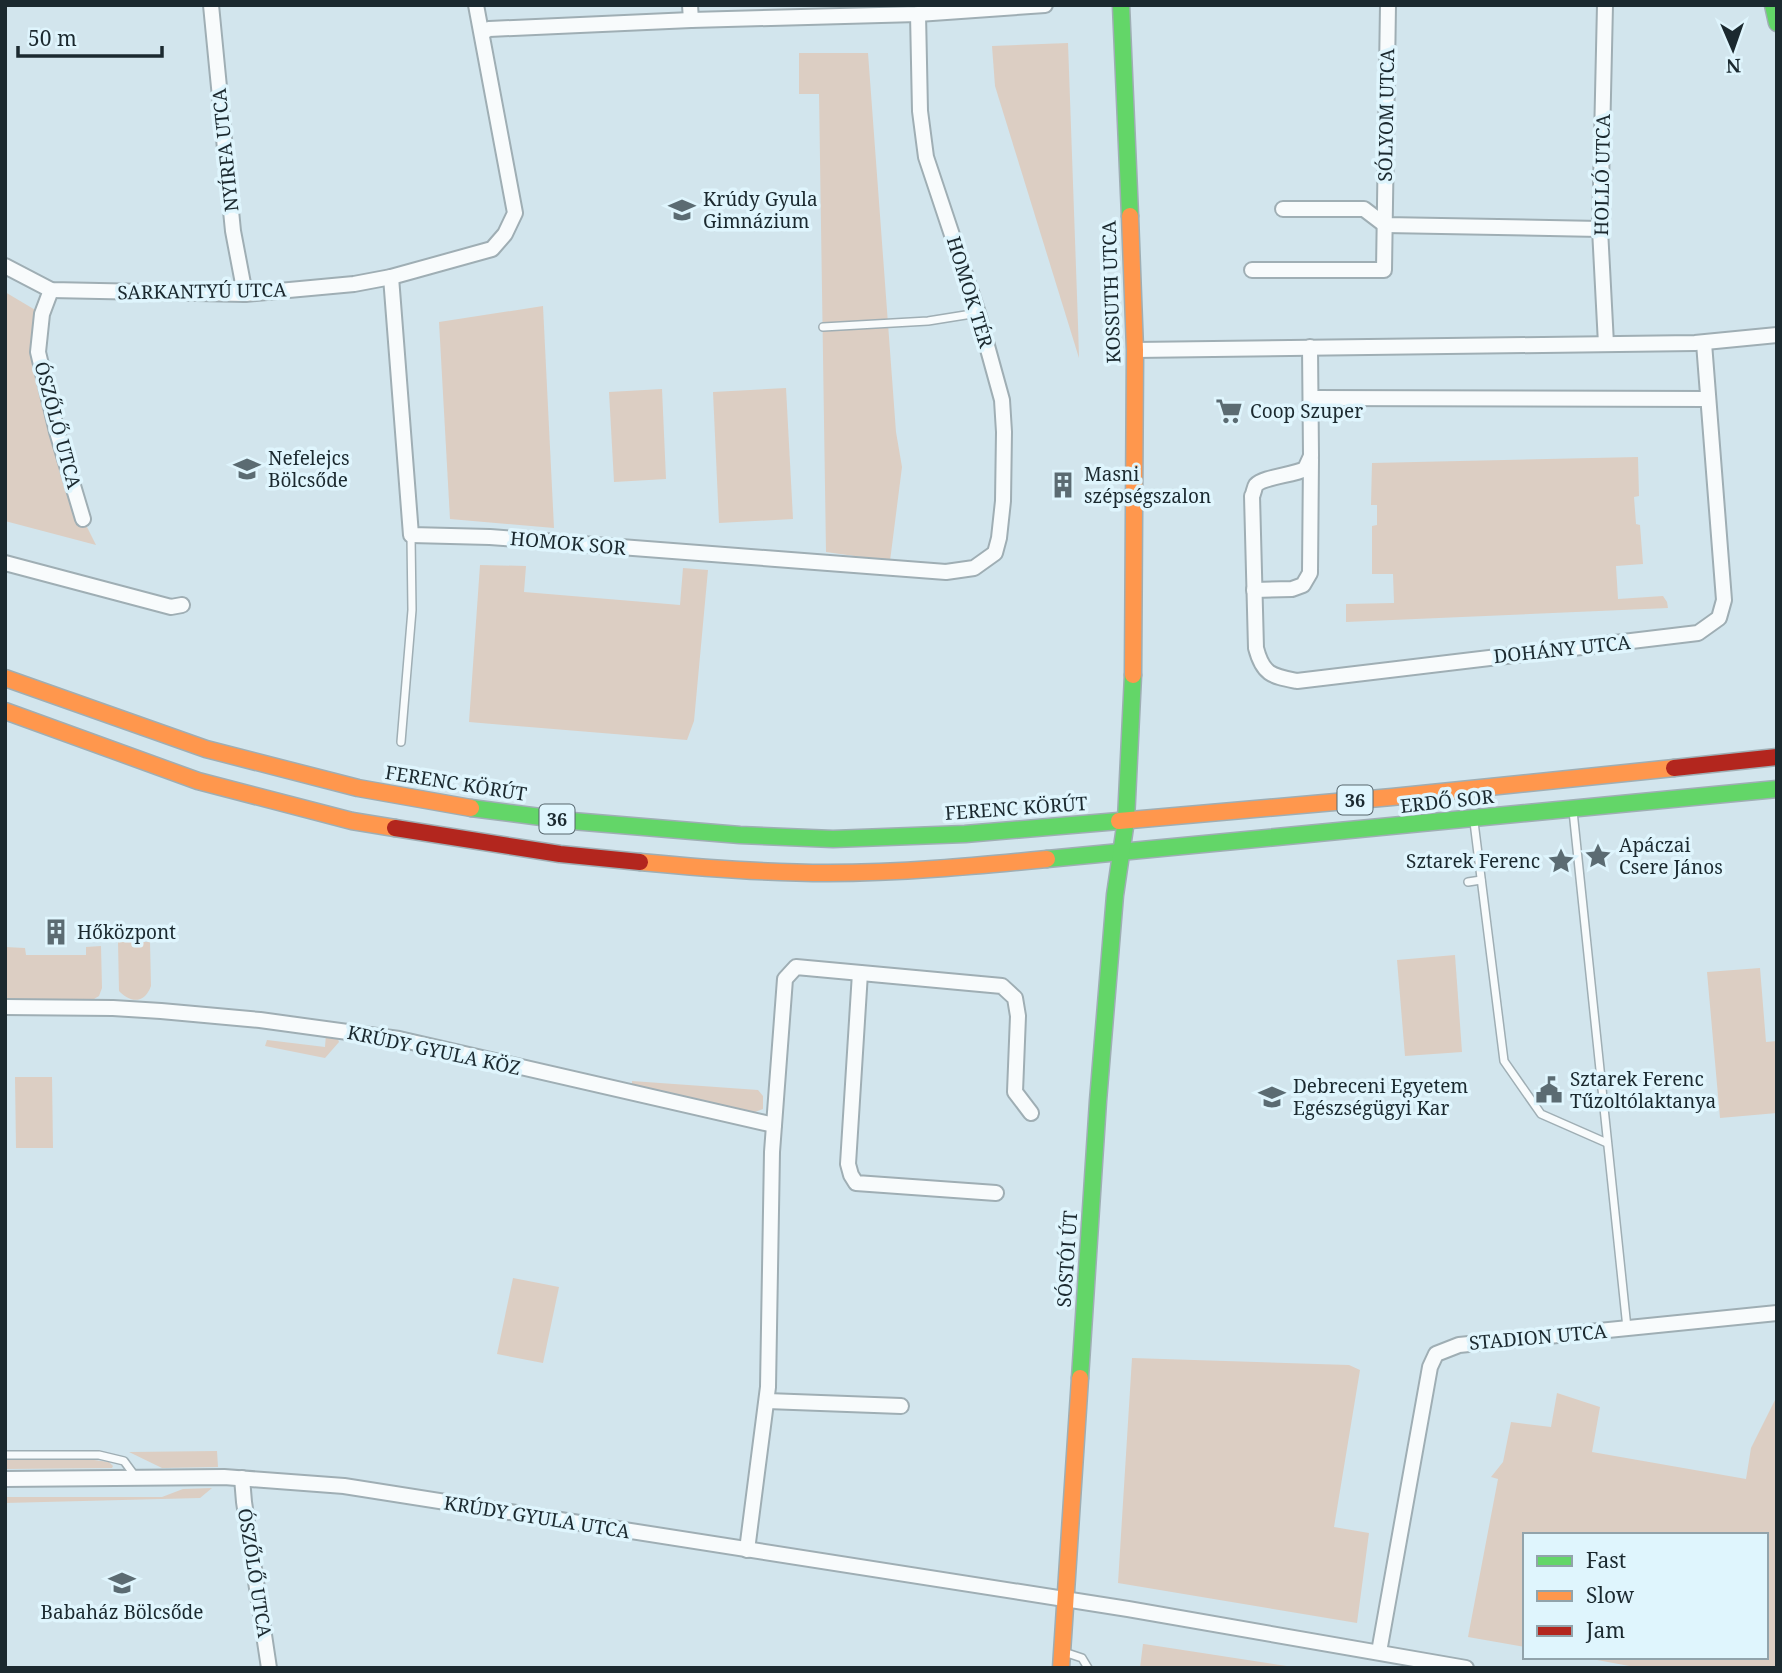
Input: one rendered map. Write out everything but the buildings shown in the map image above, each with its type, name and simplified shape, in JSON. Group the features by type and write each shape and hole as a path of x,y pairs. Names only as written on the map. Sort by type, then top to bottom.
{"main road":[{"name":"KOSSUTH UTCA","path":"1121,5 1135,351 1133,684 1126,820"},
{"path":"1773,5 1777,23"},
{"name":"FERENC KÖRÚT","path":"5,678 206,750 279,770 371,791 572,821 740,835 833,839 965,834 1126,820"},
{"name":"36","path":"5,711 198,781 352,821 560,854 697,867 828,873 968,867 1120,853"},
{"name":"ERDŐ SOR","path":"1126,820 1392,797 1777,757"},
{"name":"ERDŐ SOR","path":"1120,853 1777,789"},
{"name":"SÓSTÓI ÚT","path":"1062,1660 1098,1101 1120,853 1126,820"}],"street":[{"name":"NYÍRFA UTCA","path":"211,5 233,231 244,294"},
{"name":"SARKANTYÚ UTCA","path":"5,266 51,290 244,294 354,284 391,277 492,248 505,234 515,213 476,5"},
{"path":"482,33 489,29 690,13 918,14 1045,5"},
{"name":"SÓLYOM UTCA","path":"1252,270 1384,270 1388,5"},
{"name":"HOLLÓ UTCA","path":"1605,5 1600,229 1606,344"},
{"name":"HOMOK TÉR","path":"918,14 920,111 926,157 978,313 1002,400 1004,453 999,538 995,553 981,565"},
{"path":"1283,209 1363,209 1385,225 1600,229"},
{"path":"391,277 411,535"},
{"name":"ÓSZŐLŐ UTCA","path":"51,290 42,314 38,352 57,432 83,519"},
{"path":"1135,351 1704,343 1777,335"},
{"name":"DOHÁNY UTCA","path":"1311,456 1306,469 1265,480 1256,485 1252,496 1256,648 1261,665 1274,677 1297,681 1698,633 1719,618 1724,600 1704,343"},
{"path":"1254,590 1292,589 1303,585 1310,573 1310,347"},
{"path":"1311,398 1708,399"},
{"name":"HOMOK SOR","path":"411,535 490,537 946,572 981,565"},
{"path":"5,563 171,607 183,605"},
{"path":"747,1550 767,1401 774,1125 785,979 796,967 1002,986 1015,998 1018,1016 1015,1092 1031,1113"},
{"path":"860,973 848,1164 850,1175 856,1183 877,1186 996,1193"},
{"name":"KRÚDY GYULA KÖZ","path":"5,1007 161,1011 268,1021 399,1039 774,1125"},
{"name":"STADION UTCA","path":"1379,1652 1430,1367 1436,1354 1459,1345 1777,1313"},
{"path":"767,1401 901,1406"},
{"name":"ÓSZŐLŐ UTCA","path":"242,1478 269,1668"},
{"name":"KRÚDY GYULA UTCA","path":"5,1479 242,1478 344,1486 1065,1599"},
{"path":"1065,1599 1466,1668"}],"lane":[{"path":"823,327 928,321 978,313"},
{"path":"401,742 412,610 411,535"},
{"path":"1573,808 1628,1329"},
{"path":"1474,820 1504,1061 1541,1114 1607,1143"},
{"path":"1468,882 1480,880"},
{"path":"5,1455 99,1455 124,1461 136,1477"},
{"path":"1062,1660 1082,1658 1088,1668"}],"shaded area":[{"path":"1068,43 1079,358 995,86 992,46"},
{"path":"799,53 868,53 896,432 902,467 890,561 826,552 819,94 799,94"},
{"path":"5,292 42,314 38,352 83,519 96,545 5,521"},
{"path":"543,306 554,528 450,519 439,322"},
{"path":"786,388 793,519 719,523 713,392"},
{"path":"662,389 666,479 614,482 609,392"},
{"path":"1638,457 1639,496 1634,497 1636,524 1640,525 1643,564 1616,566 1618,599 1663,596 1668,608 1346,622 1346,604 1394,603 1393,574 1372,574 1372,526 1377,525 1377,505 1371,505 1372,463"},
{"path":"480,565 526,566 524,592 680,605 683,568 708,570 694,721 687,740 469,722"},
{"path":"118,942 150,942 151,986 145,996 137,1000 128,998 119,991"},
{"path":"101,946 102,988 99,996 94,999 5,998 5,947 25,948 26,955 86,955 86,947"},
{"path":"1455,955 1462,1052 1405,1056 1397,960"},
{"path":"1760,968 1766,1042 1777,1041 1777,1113 1720,1118 1707,972"},
{"path":"326,1034 337,1036 339,1042 325,1058 265,1046 267,1040 325,1047"},
{"path":"15,1077 52,1077 53,1148 16,1148"},
{"path":"632,1081 758,1090 763,1096 763,1109 755,1112 743,1111 639,1087 632,1084"},
{"path":"513,1278 559,1287 543,1363 497,1354"},
{"path":"1132,1358 1349,1365 1360,1370 1334,1527 1369,1533 1357,1623 1118,1583"},
{"path":"1557,1393 1600,1407 1592,1452 1746,1479 1751,1448 1777,1396 1777,1668 1640,1668 1592,1659 1768,1659 1768,1533 1523,1533 1523,1647 1468,1637 1498,1479 1491,1477 1503,1462 1511,1422 1551,1427"},
{"path":"217,1451 218,1467 162,1468 129,1452"},
{"path":"87,1459 109,1462 113,1466 5,1469 5,1460"},
{"path":"212,1488 200,1498 5,1503 5,1497 162,1497 183,1489"},
{"path":"1144,1644 1300,1668 1140,1668"}],"traffic: fast":[{"path":"1121,5 1130,216"},
{"path":"1773,5 1777,23"},
{"path":"1080,1378 1098,1101 1115,895 1126,820 1133,675"},
{"path":"1047,859 1777,789"},
{"path":"471,808 572,821 740,835 833,839 965,834 1119,821"}],"traffic: slow":[{"path":"1130,216 1135,350 1133,675"},
{"path":"5,678 206,749 358,788 471,808"},
{"path":"5,711 198,781 352,821 395,828"},
{"path":"1119,821 1674,768"},
{"path":"640,862 734,870 855,873 1047,859"},
{"path":"1061,1668 1080,1378"}],"traffic: jam":[{"path":"1674,768 1777,757"},
{"path":"395,828 560,854 640,862"}],"place":[{"name":"Krúdy Gyula Gimnázium","path":"682,210"},
{"name":"Coop Szuper","path":"1229,411"},
{"name":"Nefelejcs Bölcsőde","path":"247,469"},
{"name":"Masni szépségszalon","path":"1063,485"},
{"name":"Apáczai Csere János","path":"1598,856"},
{"name":"Sztarek Ferenc","path":"1561,861"},
{"name":"Hőközpont","path":"56,932"},
{"name":"Sztarek Ferenc Tűzoltólaktanya","path":"1549,1090"},
{"name":"Debreceni Egyetem Egészségügyi Kar","path":"1272,1097"},
{"name":"Babaház Bölcsőde","path":"122,1583"}]}
